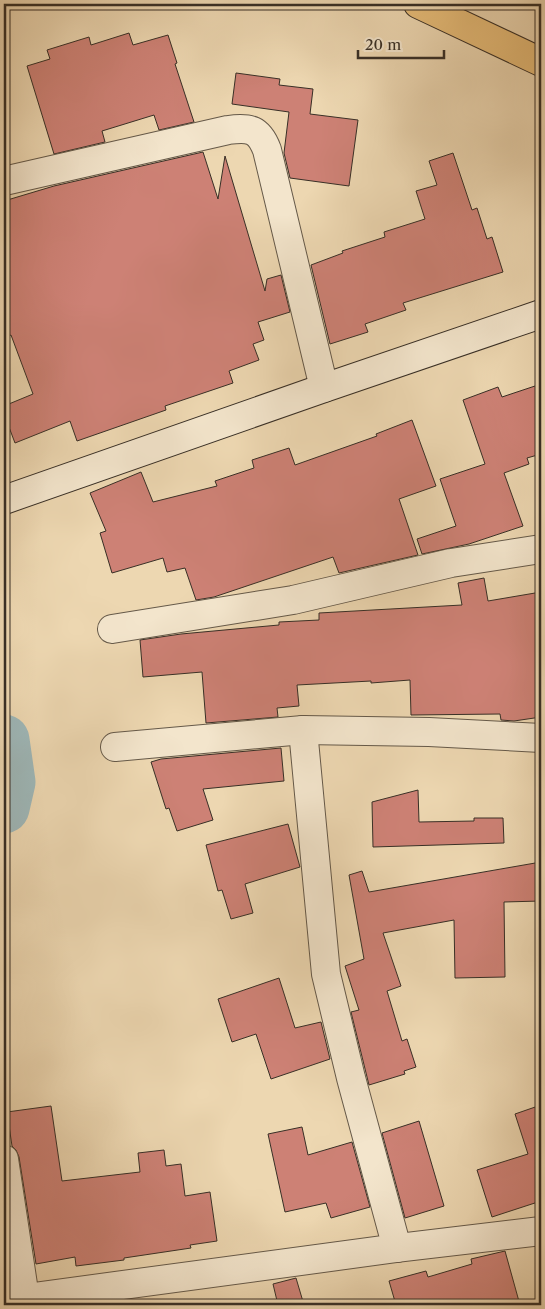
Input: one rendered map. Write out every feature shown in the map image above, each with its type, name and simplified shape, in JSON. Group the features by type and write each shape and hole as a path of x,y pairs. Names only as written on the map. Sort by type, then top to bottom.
{"highway":[{"path":"419,4 541,62"}],"street":[{"path":"4,181 228,130 240,128 256,132 262,136 267,150 324,388"},
{"path":"4,500 541,314"},
{"path":"112,629 293,600 451,563 541,549"},
{"path":"115,746 304,730 429,732 541,738"},
{"path":"304,730 326,974 351,1078 397,1248"},
{"path":"4,1159 14,1300 397,1248 541,1231"}],"building":[{"path":"129,33 133,45 168,35 177,63 175,64 194,122 159,130 154,115 102,131 105,142 54,154 27,66 50,59 47,50 89,37 91,45"},
{"path":"236,73 280,79 279,85 313,89 310,114 358,120 349,186 290,178 284,153 289,112 232,104"},
{"path":"203,152 218,199 225,156 265,291 267,279 281,275 290,312 258,322 264,340 253,344 259,360 229,371 233,383 165,406 166,410 77,441 70,421 15,443 4,414 4,406 33,394 11,335 4,338 4,201 54,186"},
{"path":"453,153 472,210 477,208 487,239 492,237 503,272 403,303 406,310 365,324 368,332 330,344 311,265 343,253 342,251 385,237 384,232 425,219 416,191 437,185 429,161"},
{"path":"541,384 541,454 527,458 529,464 504,473 523,526 469,544 422,554 417,539 456,526 440,479 485,464 463,400 498,387 502,397"},
{"path":"412,420 436,486 399,499 418,555 339,573 333,557 214,597 196,600 185,568 167,572 163,558 112,573 100,533 106,531 90,493 141,472 153,502 217,486 215,481 254,468 252,460 289,448 295,465 377,436 376,434"},
{"path":"484,578 488,601 541,592 541,717 514,721 501,720 500,714 411,715 410,680 297,685 299,706 277,708 278,717 206,723 202,672 143,677 140,640 181,634 279,625 279,622 319,620 319,613 462,605 458,583"},
{"path":"281,748 284,781 203,789 213,820 177,831 169,808 166,809 151,762 161,759"},
{"path":"418,790 419,822 474,821 474,818 503,818 504,843 373,847 372,802"},
{"path":"288,824 300,867 245,884 253,913 231,919 222,890 218,891 206,845"},
{"path":"541,862 541,901 504,902 505,977 455,978 454,920 383,933 401,986 387,991 402,1041 407,1039 416,1067 404,1071 405,1074 369,1085 351,1012 359,1010 345,966 364,959 349,875 362,871 369,892"},
{"path":"279,978 295,1028 321,1022 330,1059 271,1079 256,1034 232,1042 218,999"},
{"path":"541,1105 541,1201 492,1217 477,1170 528,1154 515,1114"},
{"path":"51,1106 62,1181 140,1172 138,1153 164,1150 166,1166 181,1164 185,1196 210,1192 217,1241 190,1245 191,1248 124,1258 124,1260 76,1266 75,1257 36,1264 19,1157 12,1146 7,1112"},
{"path":"419,1121 444,1206 405,1218 382,1133"},
{"path":"302,1127 308,1155 352,1142 370,1207 331,1218 326,1203 285,1212 268,1134"},
{"path":"505,1251 520,1305 396,1305 389,1281 426,1271 428,1277 472,1264 471,1259"},
{"path":"296,1278 304,1305 278,1305 273,1284"}],"waterway":[{"path":"4,740 10,782 4,808"}]}
